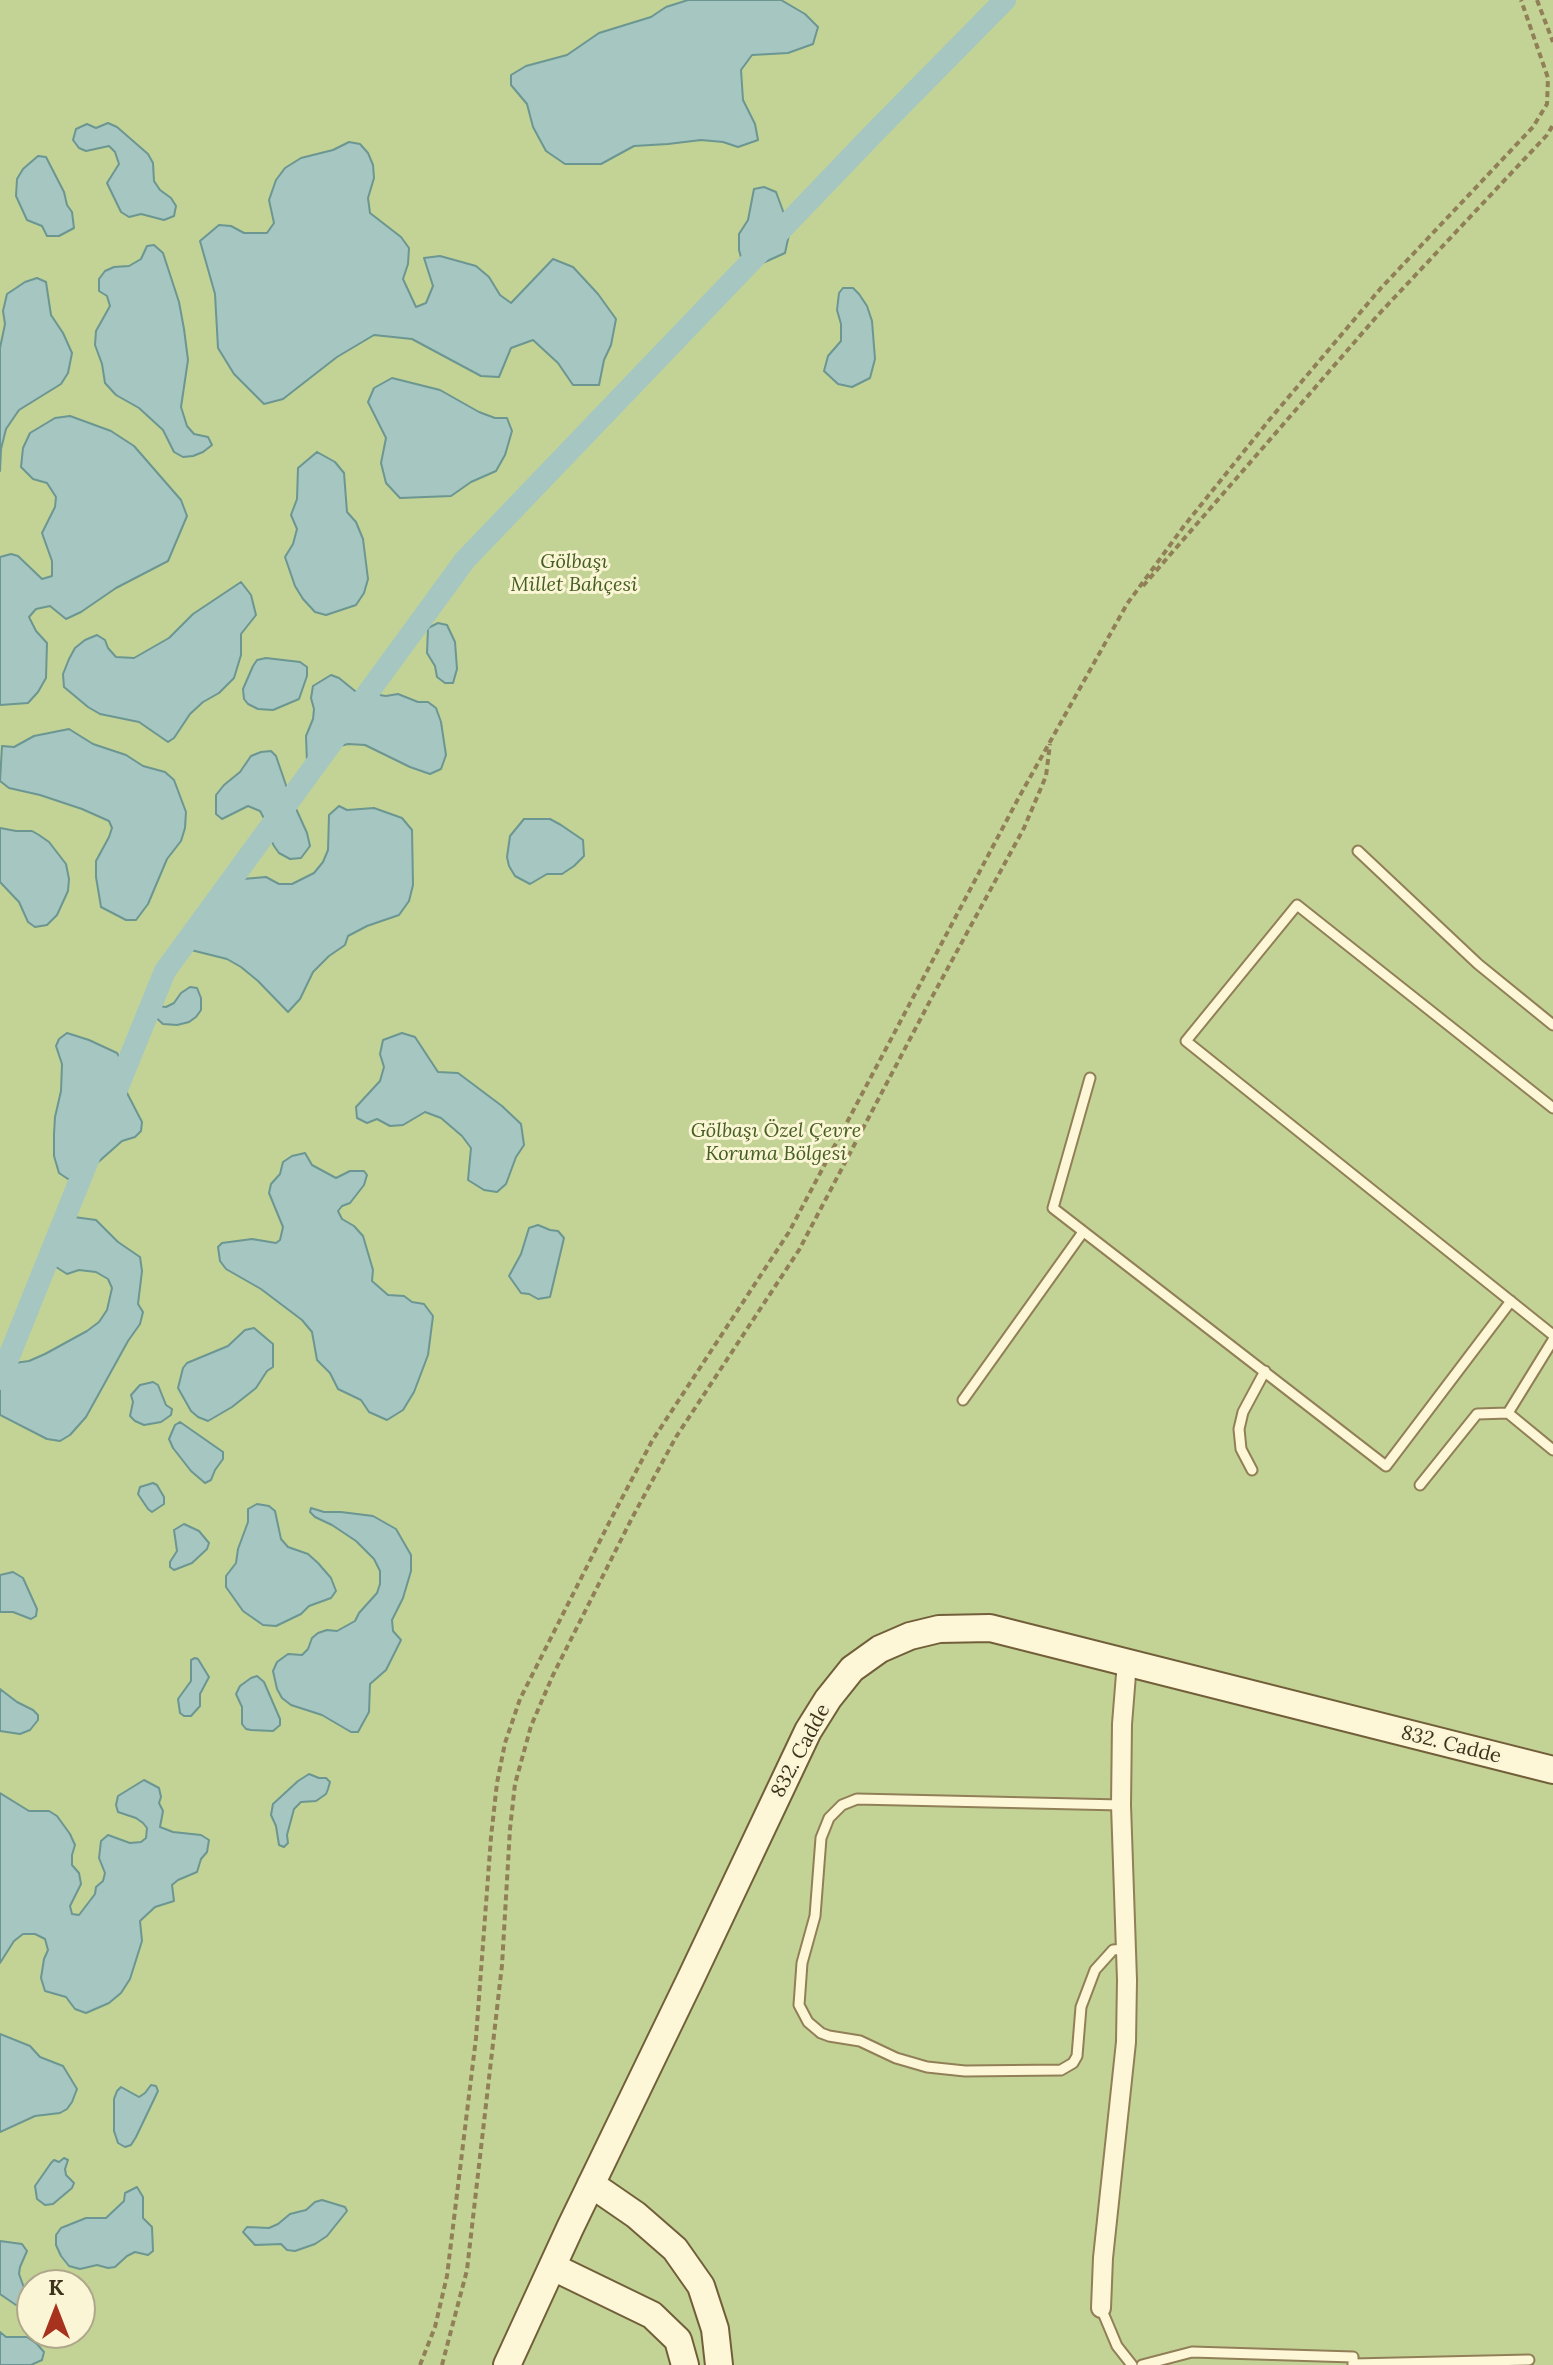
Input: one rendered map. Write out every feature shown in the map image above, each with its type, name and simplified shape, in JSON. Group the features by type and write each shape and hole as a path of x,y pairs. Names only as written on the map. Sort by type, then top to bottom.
{"street":[{"name":"832. Cadde","path":"507,2365 808,1731 852,1669 880,1649 910,1636 939,1629 990,1628 1553,1770"},
{"path":"1101,2308 1103,2258 1126,2042 1121,1805 1127,1662"},
{"path":"591,2184 636,2215 675,2249 701,2286 715,2329 719,2365"},
{"path":"553,2267 652,2315 678,2340 685,2365"}],"lane":[{"path":"1358,851 1478,964 1553,1025"},
{"path":"1508,1413 1553,1338 1186,1041 1297,905 1553,1108"},
{"path":"1090,1078 1053,1208 1386,1466 1511,1301"},
{"path":"963,1400 1083,1232"},
{"path":"1252,1470 1241,1449 1239,1429 1243,1412 1265,1371"},
{"path":"1420,1485 1477,1414 1508,1413 1553,1450"},
{"path":"1121,1805 857,1799 842,1805 829,1818 821,1838 815,1916 802,1963 799,2005 808,2022 821,2033 860,2041 896,2058 927,2067 965,2071 1061,2070 1073,2063 1077,2056 1081,2007 1095,1970 1113,1950 1125,1949"},
{"path":"1101,2308 1117,2346 1132,2365"},
{"path":"1142,2365 1192,2352 1353,2357 1353,2364 1529,2360"}],"path":[{"path":"420,2365 435,2327 447,2276 476,2038 497,1783 505,1743 520,1699 652,1441 789,1232 1050,741 1127,604 1203,502 1381,288 1533,127 1547,104 1548,78 1521,0"},
{"path":"1537,0 1553,42"},
{"path":"1127,604 1378,315 1553,125"},
{"path":"442,2365 467,2270 471,2242 502,1965 515,1784 531,1726 553,1675 661,1464 799,1250 1024,828 1046,776 1050,741"}],"green space":[{"name":"Gölbaşı Millet Bahçesi","path":"0,0 1553,0 1553,2365 0,2365"}],"water":[{"path":"688,0 781,0 805,14 818,27 813,44 788,53 752,55 741,70 743,100 755,124 758,140 738,147 701,140 634,146 601,164 565,164 546,151 533,127 527,104 511,85 511,75 526,66 567,55 599,33 651,17 666,7"},
{"path":"108,123 148,154 153,163 154,181 176,206 174,216 164,220 141,214 129,217 121,212 107,183 119,164 115,152 109,146 86,151 73,140 76,129 87,124 96,128"},
{"path":"349,142 360,144 373,165 374,178 368,198 370,213 401,237 409,248 403,279 416,307 426,303 433,286 424,258 440,256 476,266 489,277 500,295 511,303 553,259 573,267 616,319 599,385 573,385 558,363 533,340 511,348 499,377 481,376 412,339 374,335 337,357 283,399 264,404 234,374 218,348 215,294 200,241 219,225 231,226 244,233 267,233 274,223 269,200 276,180 285,168 301,158 333,150"},
{"path":"38,156 46,157 72,212 74,228 59,236 47,236 42,226 27,220 16,196 17,179"},
{"path":"764,187 776,192 790,230 785,253 756,266 742,261 739,234 748,220 754,189"},
{"path":"154,245 163,253 184,329 188,360 181,407 187,426 194,434 208,437 212,445 193,456 183,457 174,452 163,430 105,383 95,345 96,331 110,306 107,296 99,291 99,279 105,271 129,266 141,259 147,246"},
{"path":"37,278 46,282 51,315 72,353 68,373 61,384 19,410 6,429 0,471 3,311 7,294"},
{"path":"843,288 853,288 859,294 872,321 875,359 870,378 852,387 838,384 824,371 828,356 841,341 837,310 839,293"},
{"path":"392,378 440,390 479,412 495,418 507,418 512,431 505,455 496,471 471,482 451,496 400,498 386,483 381,463 386,438 368,402 374,388"},
{"path":"70,416 111,431 134,446 181,500 187,516 168,561 66,619 50,606 36,609 29,617 47,643 46,678 28,703 0,705 0,557 18,556 42,579 52,576 52,561 42,533 55,507 56,497 47,483 33,479 21,467 23,448 30,433 55,418"},
{"path":"317,452 335,462 344,473 347,512 356,522 363,539 368,579 356,605 326,615 315,612 303,599 285,557 297,529 291,515 297,499 298,468"},
{"path":"241,582 251,595 256,615 241,634 241,655 234,678 190,714 168,742 139,722 100,714 64,687 63,674 69,659 75,648 85,640 97,635 105,640 116,657 134,658 169,638 193,614"},
{"path":"438,623 447,625 455,642 457,669 453,683 445,683 437,677 427,653 428,628"},
{"path":"266,658 300,662 307,667 299,699 273,710 258,709 248,704 243,689 257,660"},
{"path":"331,675 355,691 386,696 398,694 418,702 428,702 436,708 446,755 441,769 430,774 365,745 348,744 332,748 315,765 307,762 306,736 313,719 313,686"},
{"path":"69,729 93,744 165,772 174,780 186,812 181,841 167,859 148,904 136,920 126,920 101,907 96,861 112,828 109,821 40,795 9,788 0,781 2,746 14,747 34,736"},
{"path":"271,751 276,756 307,833 310,846 301,858 290,859 279,853 260,811 248,806 222,819 216,814 216,795 224,785 240,772 251,756"},
{"path":"339,806 347,810 374,808 402,818 412,830 413,885 409,901 399,915 348,936 345,945 313,972 300,999 288,1012 241,967 227,959 191,950 190,937 233,886 243,879 266,877 279,884 292,884 314,873 328,850 329,815"},
{"path":"524,819 550,819 561,825 583,840 584,856 562,874 547,874 530,884 515,876 507,857 510,836"},
{"path":"0,828 32,831 49,842 66,864 68,891 57,915 47,925 35,927 28,922 19,902 0,882"},
{"path":"190,987 197,988 201,998 201,1010 196,1017 177,1025 163,1024 153,1015 158,1006 166,1007 174,1003"},
{"path":"67,1033 117,1053 122,1062 126,1091 142,1122 141,1131 135,1137 122,1141 87,1172 68,1179 59,1173 54,1156 62,1064 56,1046"},
{"path":"402,1033 415,1037 438,1072 458,1073 521,1124 524,1145 506,1184 497,1192 484,1190 468,1180 471,1148 441,1118 425,1112 403,1125 390,1126 377,1119 367,1123 357,1118 356,1107 380,1081 384,1067 380,1054 383,1040"},
{"path":"305,1153 312,1165 336,1178 350,1171 364,1171 367,1175 364,1185 350,1203 338,1211 342,1219 363,1236 373,1270 372,1281 388,1295 404,1296 412,1302 424,1304 433,1316 428,1355 414,1392 403,1410 387,1420 369,1412 361,1400 338,1389 330,1373 317,1360 312,1332 302,1320 261,1289 226,1269 220,1261 218,1247 222,1243 252,1239 276,1243 280,1240 283,1227 269,1193 271,1184 280,1174 283,1162"},
{"path":"61,1219 96,1220 118,1242 140,1257 142,1271 138,1304 143,1312 140,1324 86,1417 60,1441 47,1439 0,1415 0,1365 29,1361 45,1354 87,1331 99,1322 107,1310 112,1288 108,1279 96,1272 79,1270 67,1274 56,1267 50,1237 53,1226"},
{"path":"538,1225 558,1231 564,1238 550,1297 538,1299 521,1293 509,1276 521,1254 529,1228"},
{"path":"254,1328 273,1344 273,1367 256,1388 232,1407 208,1421 198,1417 178,1388 183,1368 187,1363 228,1346 245,1330"},
{"path":"153,1382 158,1385 166,1405 172,1409 171,1415 161,1422 144,1425 130,1416 131,1395 140,1385"},
{"path":"180,1422 223,1452 223,1459 211,1480 205,1483 191,1471 169,1439 175,1425"},
{"path":"153,1483 164,1497 164,1504 152,1512 138,1494 140,1487"},
{"path":"257,1504 269,1506 275,1511 281,1539 288,1547 308,1554 318,1563 331,1578 336,1591 331,1598 309,1606 301,1614 276,1626 263,1625 243,1611 226,1587 226,1576 236,1563 248,1522 248,1509"},
{"path":"311,1508 373,1516 396,1529 411,1555 411,1571 392,1620 393,1631 401,1640 386,1670 370,1684 369,1712 358,1732 351,1732 322,1715 291,1705 277,1689 273,1671 277,1662 288,1654 302,1655 318,1633 337,1631 355,1621 377,1593 380,1584 380,1571 374,1559 356,1541 315,1517 310,1512"},
{"path":"184,1524 199,1531 209,1543 192,1563 174,1570 170,1562 177,1551 174,1530"},
{"path":"13,1572 23,1578 37,1609 36,1616 31,1619 13,1612 0,1612 0,1575"},
{"path":"195,1658 209,1677 200,1694 200,1706 191,1716 184,1716 180,1713 178,1699 191,1681 191,1660"},
{"path":"257,1676 264,1682 280,1719 280,1725 273,1731 246,1729 242,1724 242,1707 236,1694 240,1686"},
{"path":"0,1689 38,1715 30,1730 20,1734 0,1731"},
{"path":"309,1774 326,1778 330,1782 328,1789 316,1801 301,1802 294,1809 288,1843 284,1847 279,1845 271,1815 273,1804"},
{"path":"144,1780 159,1788 159,1803 163,1811 160,1827 173,1832 201,1835 209,1840 207,1852 197,1872 172,1885 174,1901 155,1907 140,1921 142,1941 130,1979 121,1993 109,2003 86,2013 75,2009 66,1997 45,1991 41,1978 48,1950 45,1939 35,1934 23,1934 14,1941 0,1963 0,1793 29,1811 49,1811 57,1816 70,1834 75,1845 72,1865 79,1873 81,1884 70,1906 72,1914 79,1915 103,1881 105,1873 99,1858 101,1841 108,1835 130,1843 146,1838 147,1828 143,1823 118,1812 116,1805 118,1796"},
{"path":"0,2034 30,2046 40,2057 63,2066 77,2089 67,2109 60,2113 35,2116 0,2132"},
{"path":"151,2085 156,2086 158,2091 136,2137 131,2145 125,2147 118,2143 114,2131 117,2091 121,2087 139,2097"},
{"path":"64,2158 68,2160 65,2169 66,2175 74,2183 72,2188 53,2204 45,2205 37,2199 35,2186 54,2160 59,2162"},
{"path":"137,2187 143,2197 143,2218 152,2227 153,2251 148,2255 135,2252 115,2267 97,2265 80,2269 69,2266 56,2245 56,2235 61,2228 86,2218 106,2218 124,2201 125,2193"},
{"path":"322,2200 345,2207 347,2211 327,2236 315,2244 295,2251 287,2250 281,2244 255,2245 243,2232 247,2227 269,2228 290,2214 306,2210"},
{"path":"0,2241 22,2244 27,2251 20,2269 16,2269 16,2305 0,2294"},
{"path":"0,2332 6,2337 16,2337 16,2349 41,2349 44,2352 42,2360 31,2365 0,2365"}],"waterway":[{"path":"113,1099 165,971 465,560 1005,0"},
{"path":"0,1379 92,1150"}],"park label":[{"name":"Gölbaşı Özel Çevre Koruma Bölgesi","path":"776,1142"}]}
